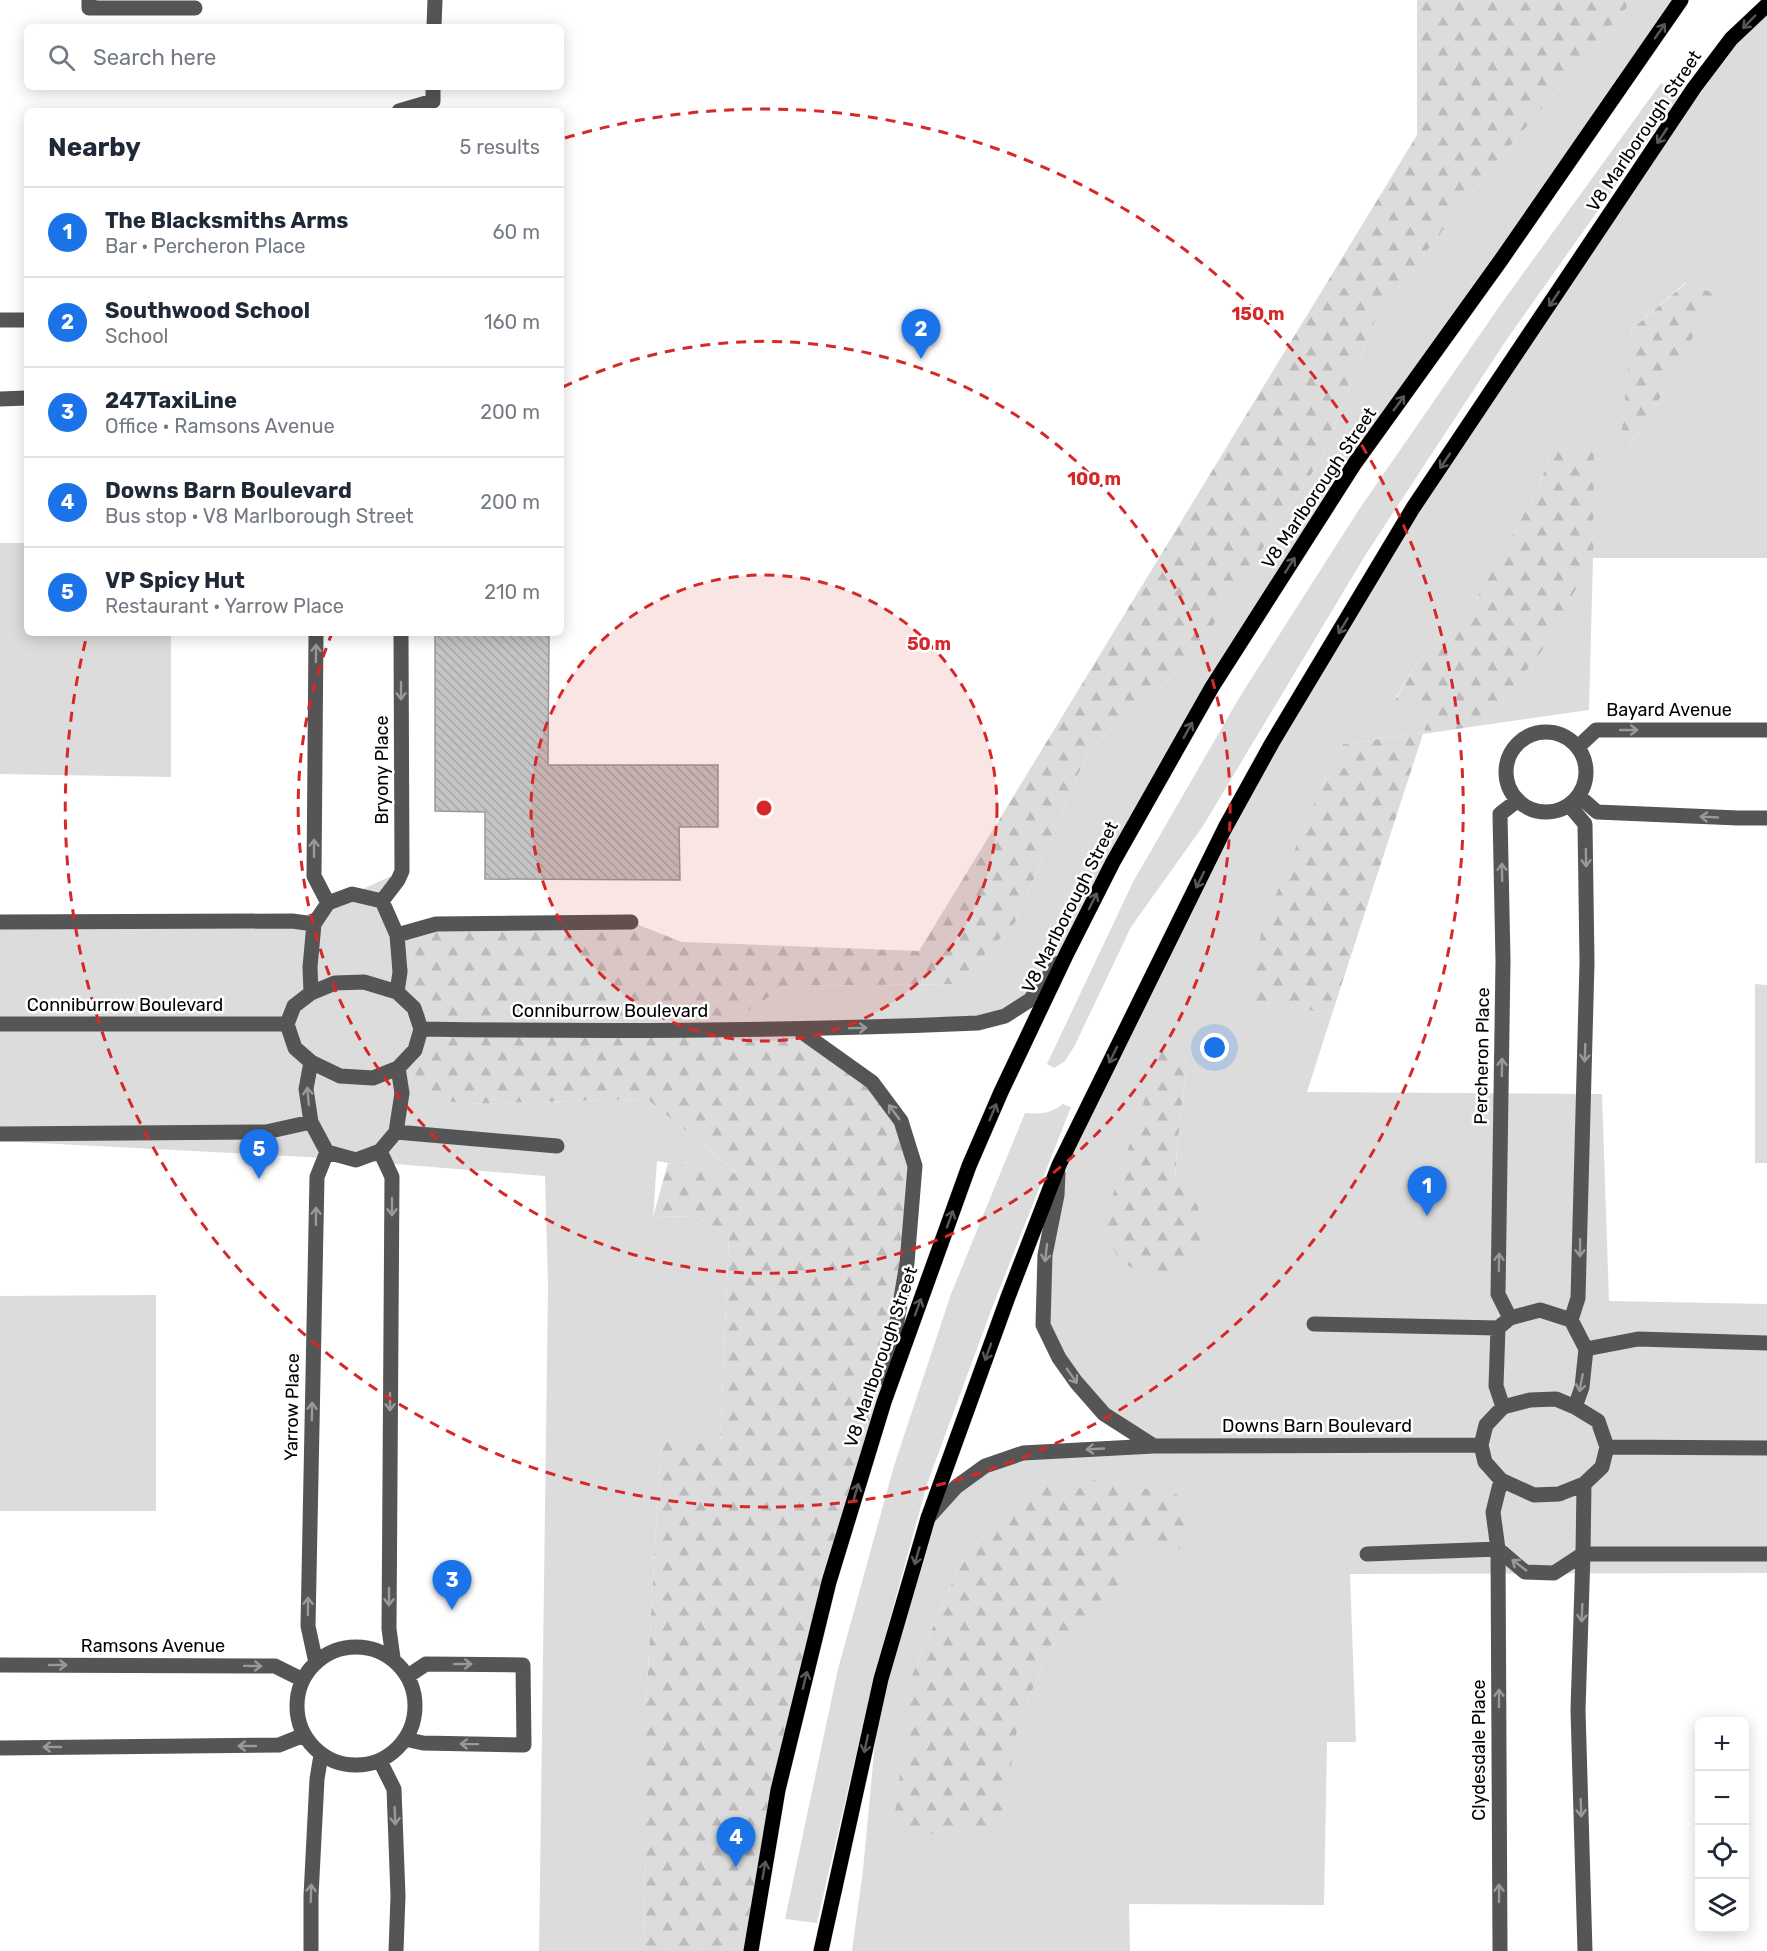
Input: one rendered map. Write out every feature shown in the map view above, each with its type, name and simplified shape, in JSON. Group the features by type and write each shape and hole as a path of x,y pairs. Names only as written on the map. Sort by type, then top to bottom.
{"main road":[{"name":"V8 Marlborough Street","path":"751,1951 778,1790 823,1605 884,1402 969,1166 1001,1092 1067,953 1113,862 1212,687 1336,493 1680,2"},
{"name":"V8 Marlborough Street","path":"823,1944 881,1678 928,1518 1008,1297 1052,1193 1059,1165 1226,828 1272,743 1413,508 1694,88 1731,39 1767,5"}],"street":[{"path":"89,0 90,8 195,8"},
{"path":"434,24 435,0"},
{"path":"408,108 433,100 433,90"},
{"path":"0,320 24,320"},
{"path":"0,399 24,398"},
{"path":"316,636 314,876 328,903"},
{"name":"Bryony Place","path":"382,901 402,871 401,636"},
{"name":"Bayard Avenue","path":"1578,747 1596,730 1767,730"},
{"path":"1549,732 1566,737 1578,747 1585,762 1586,778 1574,800 1550,812 1541,812 1527,807 1518,800 1510,789 1506,772 1510,755 1518,743 1528,736 1549,732"},
{"name":"Percheron Place","path":"1504,1323 1498,1294 1503,961 1500,814 1518,800"},
{"path":"1574,800 1597,812 1767,818"},
{"path":"1571,1320 1578,1298 1587,963 1585,824 1574,800"},
{"path":"311,993 310,968 314,924 328,903 352,894 382,901 397,935 400,972 397,992"},
{"path":"0,922 292,921 314,924"},
{"path":"397,935 436,924 631,922"},
{"name":"Conniburrow Boulevard","path":"421,1029 799,1030 978,1023 1005,1016 1030,999 1067,953"},
{"path":"364,982 397,992 414,1008 421,1029 415,1050 398,1068 373,1078 340,1076 311,1062 295,1048 286,1024 294,1006 311,993 335,983 364,982"},
{"name":"Conniburrow Boulevard","path":"0,1024 286,1024"},
{"path":"799,1030 872,1082 901,1121 915,1166 907,1263 884,1402"},
{"path":"311,1062 306,1089 311,1122 327,1152 356,1160 380,1151 396,1132 402,1093 398,1068"},
{"path":"0,1134 266,1132 311,1122"},
{"path":"396,1132 557,1146"},
{"path":"380,1151 392,1177 388,1629 393,1658"},
{"name":"Yarrow Place","path":"316,1663 308,1626 316,1188 317,1177 327,1152"},
{"path":"1052,1193 1045,1255 1043,1325 1059,1358 1104,1414 1154,1446"},
{"path":"1314,1324 1504,1323 1540,1310 1571,1320 1586,1349 1582,1387 1575,1407"},
{"path":"1503,1407 1496,1386 1504,1323"},
{"path":"1586,1349 1638,1339 1767,1343"},
{"path":"1556,1399 1575,1407 1598,1421 1607,1447 1602,1467 1584,1484 1559,1494 1534,1495 1501,1480 1485,1462 1481,1445 1486,1425 1503,1407 1530,1400 1556,1399"},
{"name":"Downs Barn Boulevard","path":"928,1518 956,1487 985,1466 1023,1453 1154,1446 1481,1445"},
{"path":"1607,1447 1767,1448"},
{"name":"Clydesdale Place","path":"1500,1951 1498,1549 1494,1512 1501,1480"},
{"path":"1584,1484 1586,1510 1578,1710 1585,1951"},
{"path":"1367,1554 1498,1549 1525,1572 1554,1573 1583,1554 1767,1554"},
{"path":"353,1648 373,1650 393,1658 408,1676 414,1700 413,1720 405,1739 397,1749 380,1761 360,1766 340,1763 321,1755 312,1746 304,1735 297,1709 303,1680 316,1663 333,1652 353,1648"},
{"path":"405,1739 423,1743 524,1745 523,1665 426,1664 408,1676"},
{"name":"Ramsons Avenue","path":"0,1665 275,1666 303,1680"},
{"path":"0,1748 279,1745 304,1735"},
{"path":"311,1951 315,1802 321,1755"},
{"path":"380,1761 394,1789 398,1896 396,1951"}],"green space":[{"path":"1417,0 1633,0 1480,182 1377,316 1323,456 1190,661 1089,749 1015,923 956,984 786,986 719,1029 799,1030 872,1082 901,1121 915,1166 884,1402 778,1790 757,1951 645,1951 646,1703 661,1441 720,1445 729,1235 696,1216 653,1217 668,1163 739,1174 647,1099 465,1104 402,1093 398,1068 421,1029 397,992 397,935 436,924 631,922 682,942 919,951 1417,135"},
{"path":"1633,0 1681,0 1501,260 1212,687 1067,953 1005,1016 717,1030 786,986 956,984 1015,923 1089,749 1190,661 1323,456 1377,316 1480,182"},
{"path":"1767,5 1767,558 1593,558 1589,710 1484,725 1541,652 1552,451 1537,491 1465,619 1416,664 1395,699 1435,706 1423,733 1343,744 1321,787 1247,1000 1332,1014 1307,1092 1602,1094 1609,1301 1767,1304 1767,1573 1350,1574 1356,1742 1327,1742 1324,1905 1129,1904 1130,1951 852,1951 863,1870 881,1679 928,1518 956,1487 1023,1453 1152,1447 1104,1414 1043,1325 1059,1165 1226,828 1413,508 1694,88","holes":["1685,283 1715,295 1649,418 1620,459 1632,329","1162,1047 1187,1059 1175,1181","1021,1493 1122,1587 1051,1647 1018,1723 913,1673 961,1562"]},
{"path":"1661,83 1679,96 1507,339 1366,554 1203,826 1131,927 1075,1045 1065,1061 1054,1068 1047,1064 1133,882 1239,698 1360,508 1501,304"},
{"path":"1686,283 1716,294 1649,418 1619,460 1632,329"},
{"path":"1594,448 1593,558 1541,652 1484,725 1423,734 1332,1014 1246,1000 1263,926 1321,787 1343,744 1423,733 1434,706 1395,700 1416,664 1465,619 1537,491 1552,451"},
{"path":"0,543 24,543 24,636 171,636 171,777 0,774"},
{"path":"402,871 382,901 465,1104 647,1099 740,1175 657,1161 653,1217 696,1216 729,1235 720,1445 661,1442 646,1703 645,1951 539,1951 548,1287 545,1176 308,1157 0,1141 0,926 300,918"},
{"path":"1755,984 1767,985 1767,1163 1755,1163"},
{"path":"1162,1047 1187,1059 1175,1180 1198,1206 1200,1243 1176,1271 1143,1274 1119,1260 1103,1225"},
{"path":"1063,1104 1071,1107 992,1308 927,1484 873,1681 817,1923 785,1919 838,1669 894,1466 951,1294 1025,1113 1045,1113"},
{"path":"156,1295 156,1511 0,1511 0,1296"},
{"path":"1081,1478 1177,1494 1190,1549 1125,1545 1123,1587 1051,1647 1018,1723 1001,1828 935,1835 894,1821 913,1673 961,1562 1021,1493"}],"building":[{"path":"435,636 549,636 548,765 718,765 718,827 679,827 680,880 485,879 485,812 435,811"}],"place":[{"name":"Southwood School","path":"921,359"},
{"name":"VP Spicy Hut","path":"259,1179"},
{"name":"The Blacksmiths Arms","path":"1427,1216"},
{"name":"247TaxiLine","path":"452,1610"},
{"name":"Downs Barn Boulevard","path":"736,1867"}]}
